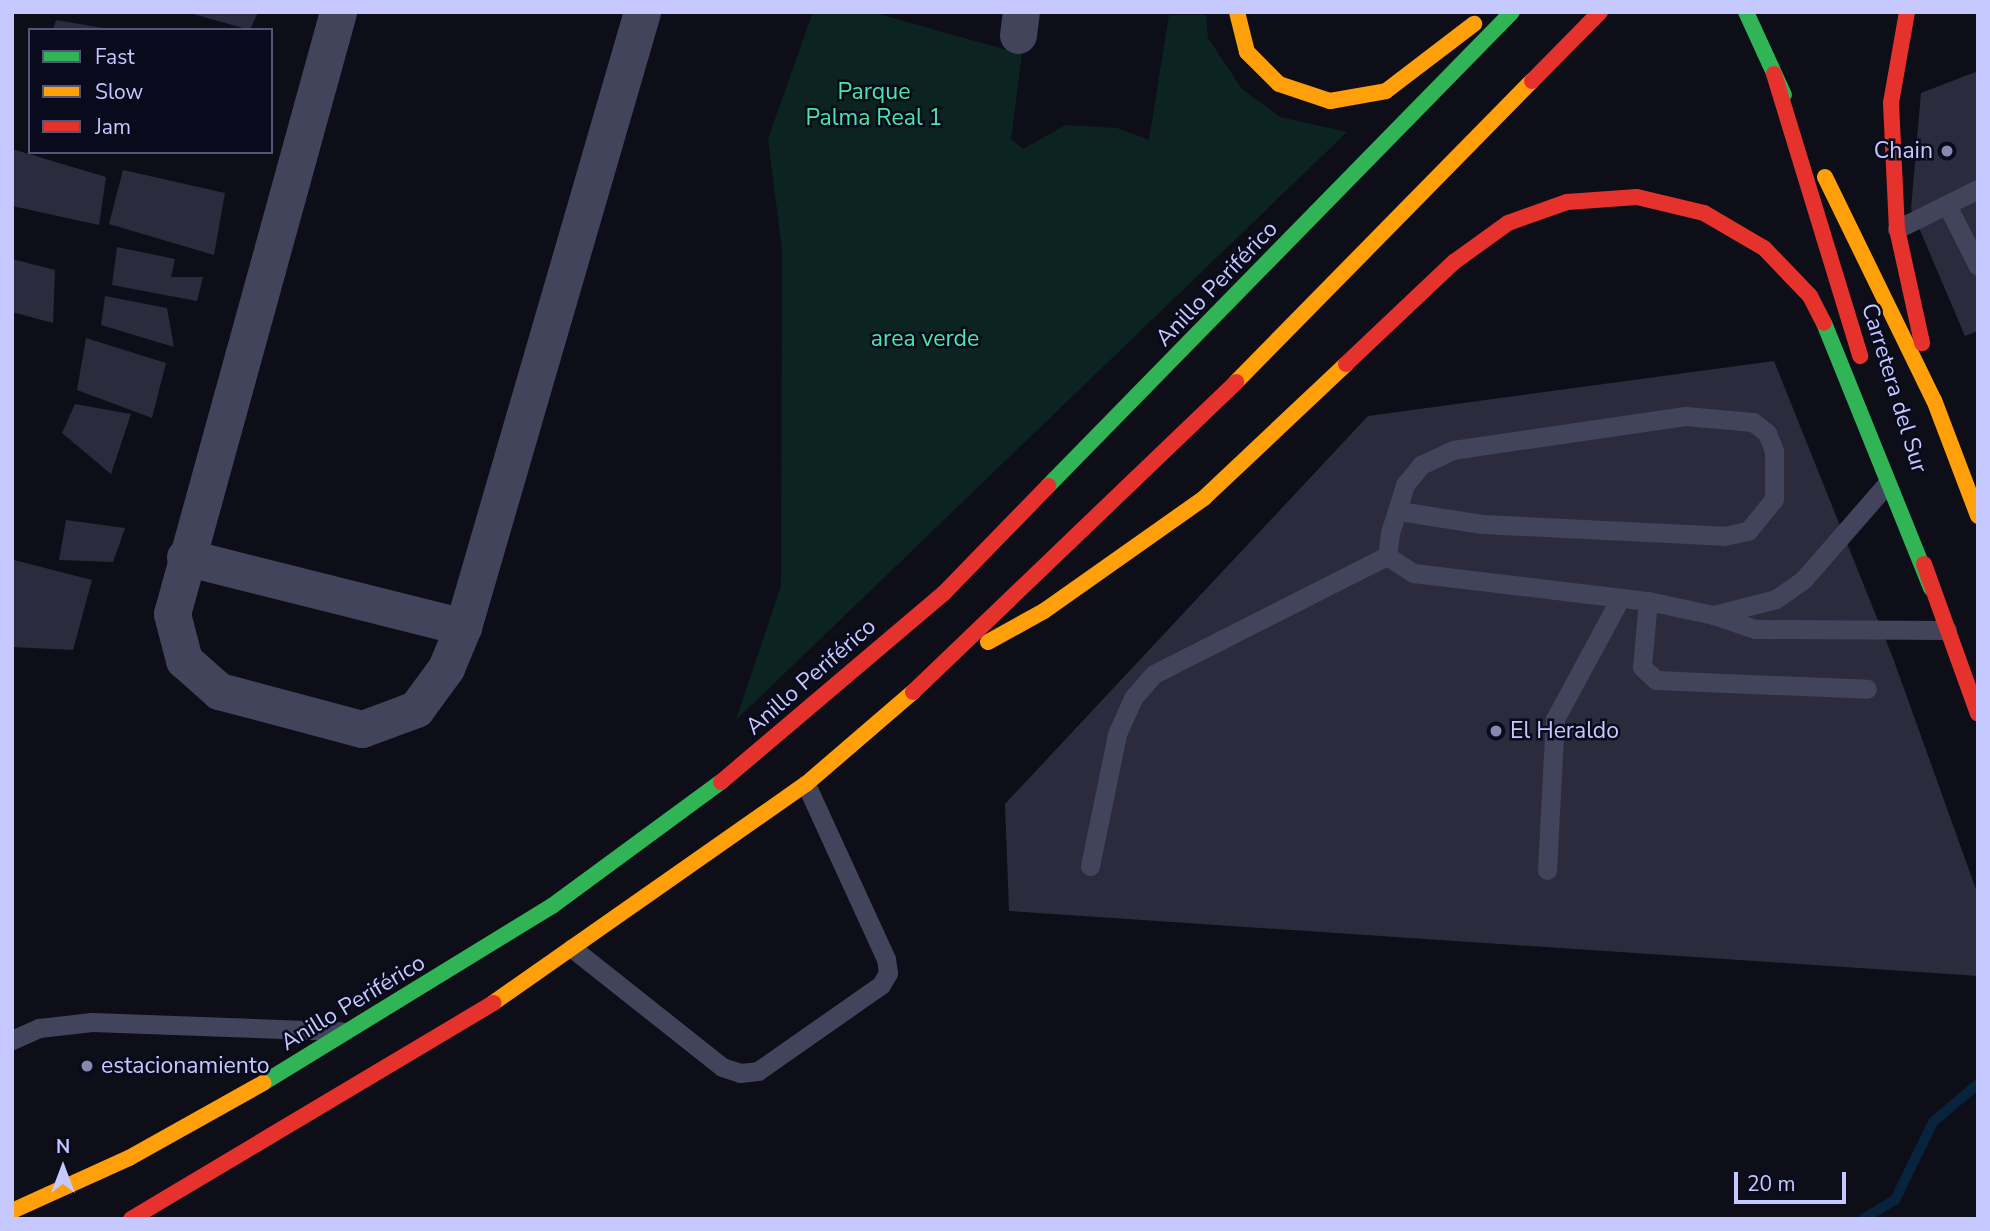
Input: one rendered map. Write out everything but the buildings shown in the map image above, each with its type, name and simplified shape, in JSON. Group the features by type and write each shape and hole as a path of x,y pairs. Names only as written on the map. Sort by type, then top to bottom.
{"highway":[{"path":"1237,12 1247,52 1279,84 1330,101 1386,91 1489,12"},
{"name":"Anillo Periférico","path":"12,1211 129,1158 355,1031 552,906 744,765 943,594 1512,12"},
{"path":"131,1219 176,1197 492,1004 806,785 940,668 1175,443 1600,12"},
{"name":"Carretera del Sur","path":"1746,12 1934,400 1978,516"},
{"path":"1907,12 1891,103 1898,229 1934,400"},
{"name":"Carretera del Sur","path":"1774,74 1931,588 1978,713"},
{"path":"940,668 1044,611 1204,498 1454,262 1508,223 1567,202 1637,197 1704,213 1764,248 1810,296 1839,354 1886,485 1931,588"}],"street":[{"path":"338,12 185,557 172,614 184,660 219,691 362,729 415,709 446,668 463,627 642,12"},
{"path":"185,557 463,627"}],"lane":[{"path":"1898,229 1978,189"},
{"path":"1947,205 1978,266"},
{"path":"1090,866 1117,734 1133,698 1154,674 1387,556 1405,485 1421,465 1453,450 1685,416 1753,422 1767,433 1774,451 1774,499 1762,521 1748,531 1724,536 1482,524 1399,511"},
{"path":"1714,615 1776,599 1803,580 1886,485"},
{"path":"1387,556 1413,573 1648,601 1714,615 1755,629 1947,630"},
{"path":"1547,870 1555,719 1620,599"},
{"path":"1648,601 1642,667 1656,680 1867,690"},
{"path":"572,948 722,1067 740,1073 758,1071 881,985 888,973 886,959 806,785"},
{"path":"12,1040 38,1028 92,1022 355,1031"}],"green space":[{"name":"area verde","path":"813,12 871,12 1022,54 1011,139 1023,149 1066,125 1117,128 1149,140 1169,15 1206,15 1208,38 1242,89 1280,117 1347,132 736,720 781,586 782,249 768,139"}],"waterway":[{"path":"1863,1219 1895,1200 1933,1122 1978,1084"}],"traffic: fast":[{"path":"1048,486 1512,12"},
{"path":"1746,12 1784,95"},
{"path":"1824,323 1931,588"},
{"path":"263,1083 552,906 721,782"}],"traffic: slow":[{"path":"1237,12 1247,52 1279,84 1330,101 1386,91 1474,24"},
{"path":"1236,382 1532,81"},
{"path":"1825,177 1934,400 1978,516"},
{"path":"988,642 1044,611 1204,498 1346,364"},
{"path":"493,1003 806,784 913,692"},
{"path":"12,1211 129,1158 263,1083"}],"traffic: jam":[{"path":"1532,81 1600,12"},
{"path":"1907,12 1891,103 1897,229 1922,343"},
{"path":"1774,74 1860,356"},
{"path":"1346,364 1454,262 1508,223 1567,202 1637,197 1704,213 1764,248 1810,296 1824,323"},
{"path":"913,692 1236,382"},
{"path":"721,782 943,594 1048,486"},
{"path":"1924,564 1978,714"},
{"path":"131,1219 493,1003"}],"place":[{"name":"Chain","path":"1947,151"},
{"name":"El Heraldo","path":"1496,731"},
{"name":"estacionamiento","path":"87,1066"}],"park label":[{"name":"Parque Palma Real 1","path":"874,105"}]}
